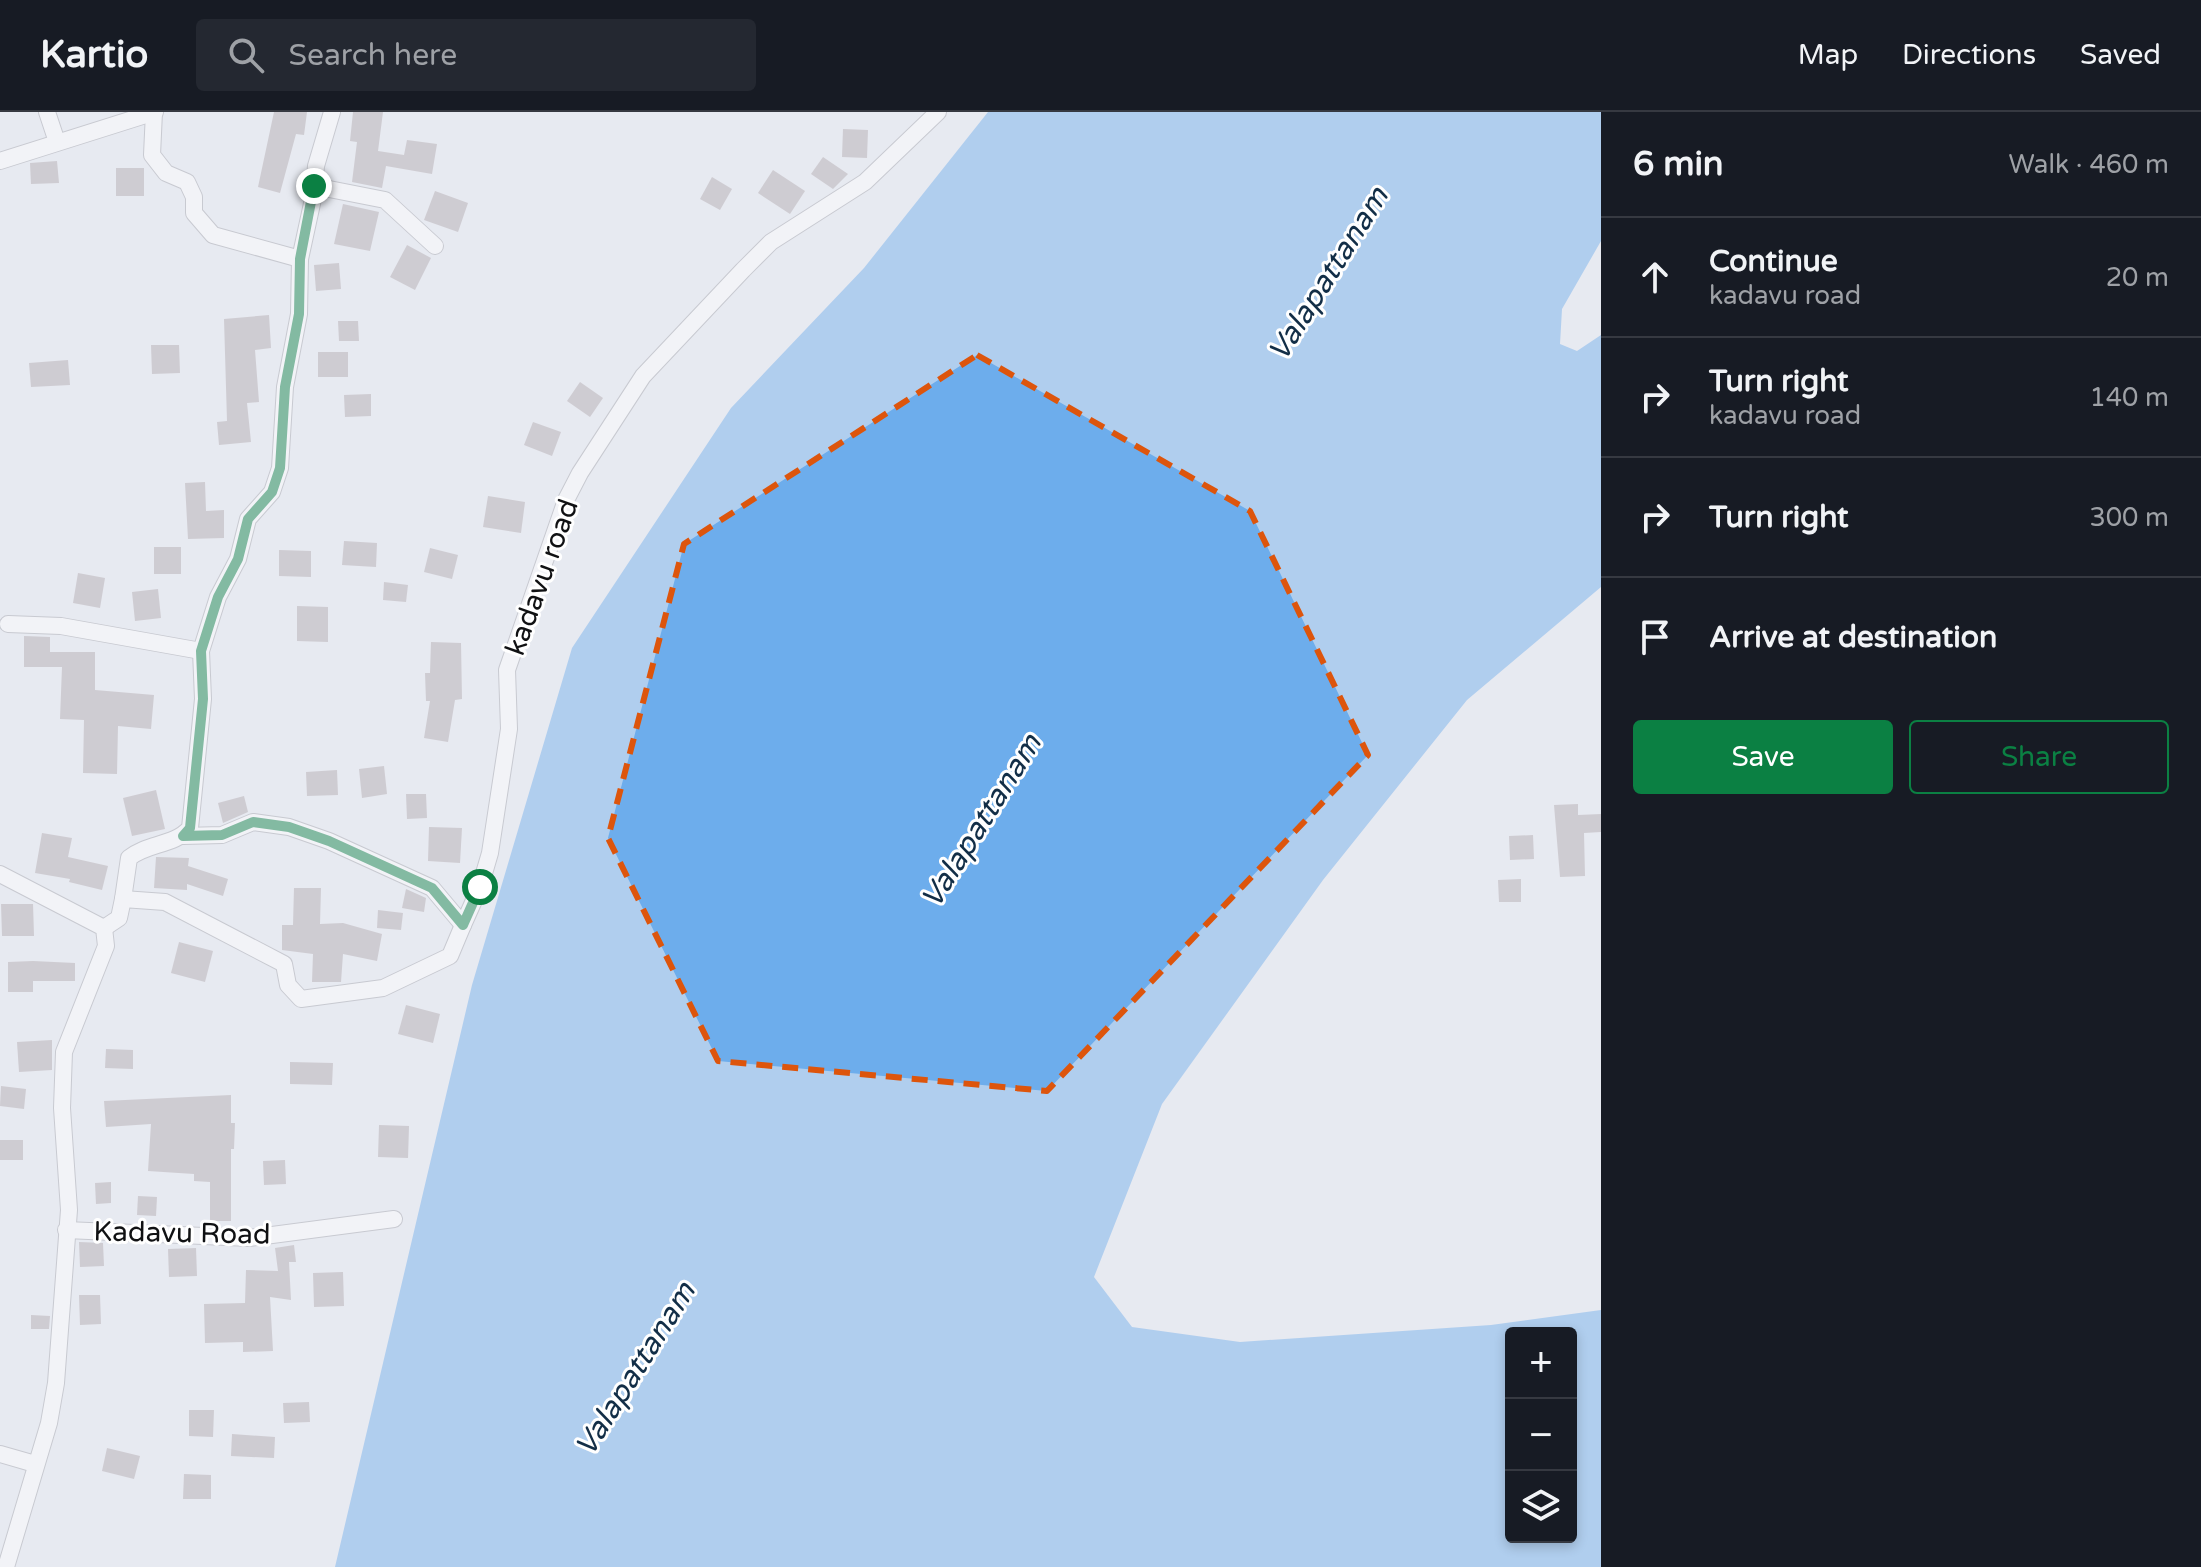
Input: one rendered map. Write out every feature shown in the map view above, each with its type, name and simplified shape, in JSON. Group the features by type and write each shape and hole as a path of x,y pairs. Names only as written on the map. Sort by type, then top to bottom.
{"street":[{"path":"47,112 57,142"},
{"path":"0,161 154,112 152,155 166,173 187,182 194,197 194,213 213,235 300,259"},
{"path":"183,836 190,828 199,758 201,651 218,597 238,559 248,519 272,492 280,468 285,387 299,314 300,259 321,143 332,112"},
{"name":"kadavu road","path":"123,899 165,902 284,964 288,985 301,999 383,988 450,956 480,887 490,853 509,729 507,670 566,500 580,473 643,376 743,270 771,242 865,182 938,112"},
{"path":"314,186 385,200 435,246"},
{"path":"8,624 61,626 201,651"},
{"path":"104,928 119,918 129,858 141,848 183,836 222,835 253,822 289,827 329,841 432,888 463,925"},
{"path":"0,874 104,928"},
{"path":"6,1567 54,1393 69,1210 62,1108 64,1052 106,946 104,928"},
{"name":"Kadavu Road","path":"66,1230 249,1238 394,1219"},
{"path":"0,1454 35,1464"}],"highlighted area":[{"path":"977,355 1250,511 1368,755 1047,1091 718,1061 608,838 684,544"}],"water":[{"name":"Valapattanam","path":"988,112 1601,112 1601,241 1562,309 1560,344 1577,351 1601,335 1601,587 1467,700 1323,880 1162,1104 1094,1277 1132,1327 1240,1342 1491,1325 1601,1310 1601,1567 335,1567 472,985 572,648 731,408 864,268"}],"building":[{"path":"274,112 307,112 304,135 296,134 280,193 258,187"},
{"path":"353,112 383,112 378,151 404,155 407,140 437,144 432,174 386,166 382,188 352,182 357,142 350,141"},
{"path":"843,129 868,130 867,158 842,157"},
{"path":"823,157 848,174 833,189 811,174"},
{"path":"57,161 59,183 31,184 30,163"},
{"path":"116,168 144,168 144,196 116,196"},
{"path":"773,170 805,191 790,214 758,193"},
{"path":"712,177 732,189 720,210 700,199"},
{"path":"435,191 468,203 458,232 424,220"},
{"path":"343,204 379,212 370,251 334,244"},
{"path":"407,245 431,258 415,290 390,277"},
{"path":"339,263 341,289 316,291 314,265"},
{"path":"269,315 271,348 255,350 259,402 247,403 251,442 219,445 217,422 227,421 224,319"},
{"path":"338,321 358,321 359,341 339,341"},
{"path":"151,345 179,345 180,373 152,374"},
{"path":"318,352 348,352 348,377 318,377"},
{"path":"68,360 70,385 31,387 29,363"},
{"path":"580,382 603,398 590,417 567,401"},
{"path":"371,394 371,416 345,417 344,395"},
{"path":"533,422 561,432 552,456 524,445"},
{"path":"205,482 206,511 224,510 224,538 188,539 185,483"},
{"path":"488,496 525,502 521,533 483,527"},
{"path":"344,541 377,543 376,567 342,565"},
{"path":"154,547 181,547 181,574 154,574"},
{"path":"430,548 458,555 452,579 424,572"},
{"path":"279,550 311,551 311,577 279,576"},
{"path":"78,573 105,578 100,608 73,603"},
{"path":"384,582 408,585 406,602 383,600"},
{"path":"158,589 161,618 135,621 132,592"},
{"path":"297,606 328,607 328,642 297,641"},
{"path":"24,636 50,637 50,652 95,652 95,690 154,695 151,729 118,726 117,774 83,773 84,720 60,719 62,667 24,667"},
{"path":"431,642 461,643 462,699 455,700 448,742 424,738 430,701 426,701 425,673 430,673"},
{"path":"384,766 387,794 362,798 359,769"},
{"path":"337,770 338,795 307,796 306,772"},
{"path":"156,790 165,829 132,836 123,798"},
{"path":"406,794 426,794 427,818 407,819"},
{"path":"244,796 248,812 223,823 218,803"},
{"path":"1578,804 1578,815 1601,814 1601,832 1584,833 1585,876 1560,877 1554,805"},
{"path":"429,827 462,828 460,863 428,861"},
{"path":"42,833 72,838 68,857 108,866 102,890 69,882 70,879 35,873"},
{"path":"1533,835 1534,859 1510,860 1509,836"},
{"path":"156,857 189,858 188,866 228,879 223,896 187,884 187,890 154,888"},
{"path":"1521,879 1521,902 1499,902 1498,880"},
{"path":"294,888 321,888 320,924 343,923 382,934 377,961 343,954 341,982 312,982 313,954 282,950 282,925 293,925"},
{"path":"406,889 426,898 424,912 402,908"},
{"path":"1,904 33,904 34,936 2,936"},
{"path":"378,910 403,913 401,930 377,928"},
{"path":"179,942 213,951 205,982 171,973"},
{"path":"8,962 75,963 75,981 33,981 33,992 8,992"},
{"path":"406,1005 440,1014 433,1043 398,1034"},
{"path":"52,1040 52,1070 19,1072 17,1042"},
{"path":"106,1049 133,1050 133,1069 105,1068"},
{"path":"290,1062 333,1063 332,1085 290,1084"},
{"path":"1,1086 26,1089 24,1109 0,1106"},
{"path":"231,1095 231,1123 235,1123 234,1149 231,1149 231,1221 210,1221 210,1182 194,1181 194,1174 148,1171 151,1124 106,1127 104,1101"},
{"path":"379,1125 409,1126 408,1158 378,1157"},
{"path":"0,1140 23,1140 23,1160 0,1160"},
{"path":"285,1160 286,1184 264,1185 263,1161"},
{"path":"111,1182 111,1203 96,1204 95,1183"},
{"path":"138,1196 157,1197 156,1216 137,1215"},
{"path":"79,1242 103,1243 104,1266 80,1267"},
{"path":"294,1245 296,1262 289,1262 291,1300 270,1297 273,1351 243,1352 243,1342 205,1343 204,1304 245,1303 246,1270 278,1271 275,1248"},
{"path":"196,1248 197,1276 169,1277 168,1249"},
{"path":"343,1272 344,1306 314,1307 313,1273"},
{"path":"79,1295 100,1295 101,1324 80,1325"},
{"path":"31,1315 50,1316 49,1329 31,1329"},
{"path":"309,1402 310,1422 284,1423 283,1403"},
{"path":"189,1410 214,1410 213,1437 189,1436"},
{"path":"232,1434 275,1437 274,1458 231,1456"},
{"path":"107,1448 140,1456 134,1479 102,1471"},
{"path":"184,1474 211,1475 211,1499 183,1499"}],"route":[{"path":"314,186 308,233 300,259 299,314 285,387 279,443 280,468 272,492 248,519 239,542 238,559 218,597 204,637 201,651 203,699 199,758 190,828 183,836 222,835 253,822 289,827 329,841 432,888 463,925 480,887"}]}
